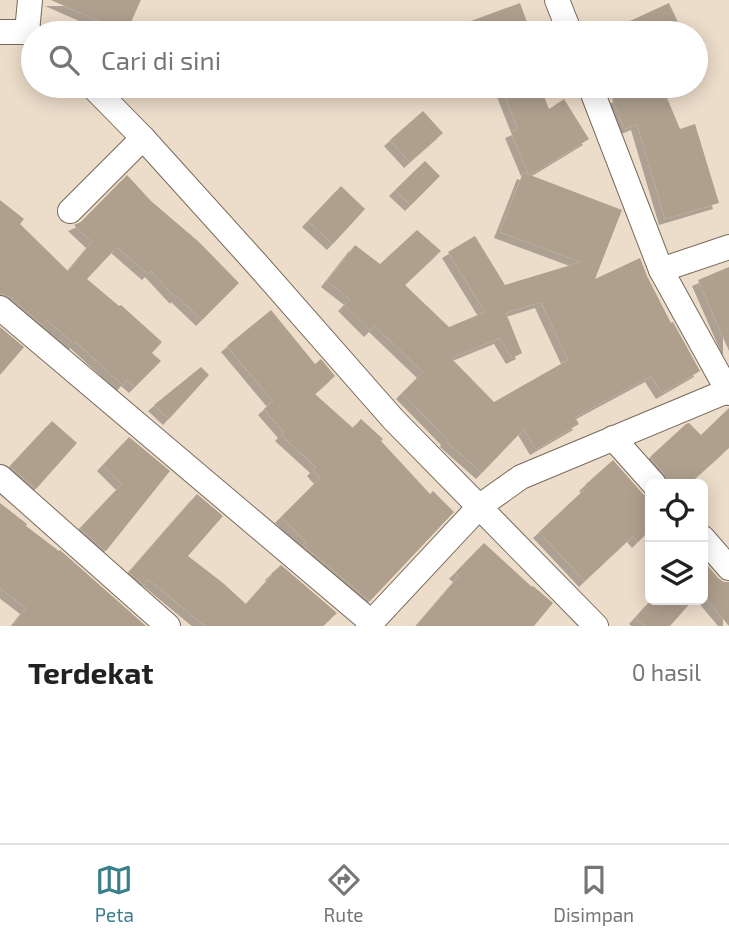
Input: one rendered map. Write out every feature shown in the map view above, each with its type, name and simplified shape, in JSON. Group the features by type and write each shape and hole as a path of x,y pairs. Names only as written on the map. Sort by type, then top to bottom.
{"street":[{"path":"30,0 30,21"},
{"path":"557,0 565,21"},
{"path":"0,32 21,33"},
{"path":"104,98 255,262 393,419 596,626"},
{"path":"0,308 369,624 480,506 522,477 728,392 661,270 595,98"},
{"path":"70,211 143,138"},
{"path":"661,270 729,247"},
{"path":"613,438 650,479"},
{"path":"0,477 168,626"},
{"path":"706,542 729,568"}],"building":[{"path":"51,0 141,0 131,21 99,21"},
{"path":"520,3 527,21 471,21"},
{"path":"669,3 677,21 630,21"},
{"path":"506,98 545,98 549,109 564,99 589,139 530,175 622,210 595,279 640,258 671,323 673,322 700,371 662,393 651,376 575,417 579,424 536,449 524,429 482,473 446,441 402,393 423,372 375,326 370,331 344,305 350,299 327,281 355,245 380,264 417,230 441,251 405,285 449,327 485,312 448,252 475,236 505,285 581,262 500,232 523,173 529,175 511,132 518,129","holes":["541,302 568,360 494,402 451,358 500,338 512,358 522,353 506,313"]},
{"path":"667,98 680,129 695,124 719,203 665,219 637,124 625,129 612,99"},
{"path":"423,111 443,133 410,162 390,140"},
{"path":"425,161 440,176 411,205 395,190"},
{"path":"127,175 239,283 202,320 177,296 176,298 151,271 148,274 117,247 87,279 162,342 152,353 161,361 135,387 127,380 123,385 76,342 75,344 47,320 43,325 10,297 0,293 0,200 24,219 20,224 68,271 92,242 74,225 81,222"},
{"path":"341,186 365,209 333,244 308,221"},
{"path":"729,267 729,351 698,280"},
{"path":"271,310 315,364 321,359 335,376 315,394 353,428 361,419 383,439 381,441 430,494 433,491 454,512 370,601 303,545 307,542 281,517 320,478 313,470 316,467 281,435 284,432 264,409 273,401 227,346"},
{"path":"0,327 24,347 0,375"},
{"path":"201,367 209,375 169,419 154,405"},
{"path":"729,408 729,448 695,479 666,479 650,457 686,424 689,423 701,435"},
{"path":"52,421 77,443 36,489 10,466"},
{"path":"129,437 170,471 106,551 80,528 122,484 103,465"},
{"path":"613,460 645,495 645,535 638,542 633,536 585,581 539,532 587,487 585,485"},
{"path":"197,494 223,516 188,556 246,604 281,565 337,613 323,626 205,626 148,579 144,585 129,572"},
{"path":"0,503 60,550 146,626 12,626 26,608 0,588"},
{"path":"484,543 553,603 534,626 416,626 459,576 455,573"},
{"path":"708,566 718,578 729,582 729,626 708,601"},
{"path":"647,605 689,605 670,626 645,626 635,618"}]}
